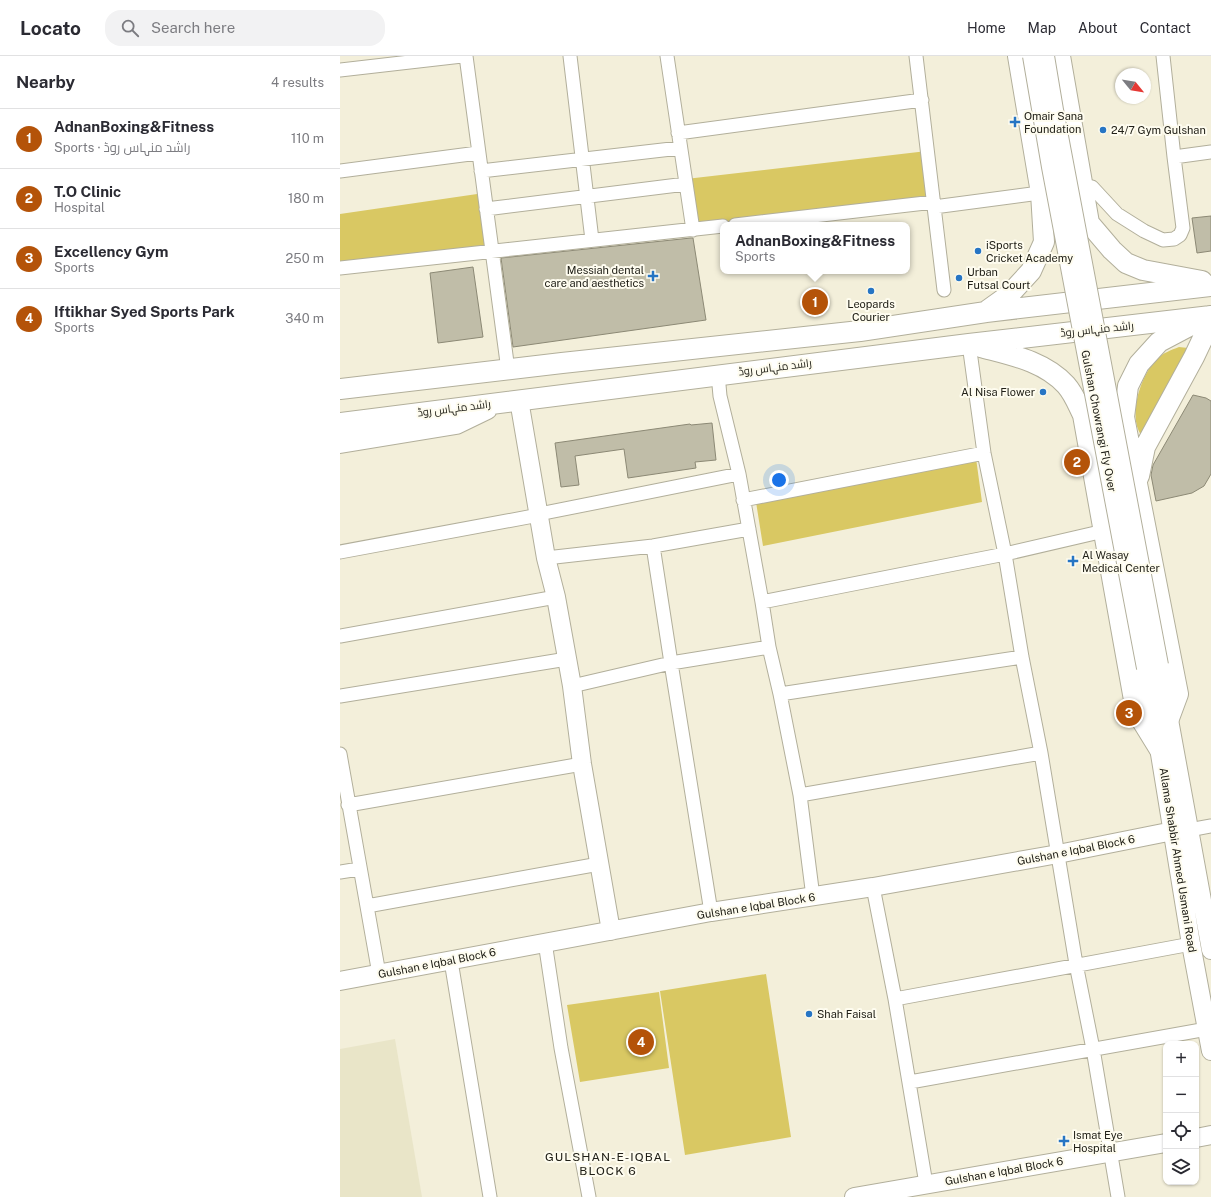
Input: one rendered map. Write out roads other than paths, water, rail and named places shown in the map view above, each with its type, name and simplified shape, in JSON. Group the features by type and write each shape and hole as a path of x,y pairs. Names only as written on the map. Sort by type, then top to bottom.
{"main road":[{"path":"986,312 1009,295 1031,271 1044,242 1041,193 1018,56"},
{"name":"Gulshan Chowrangi Fly Over","path":"1032,56 1052,175 1152,667"},
{"name":"Gulshan Chowrangi Fly Over","path":"1045,56 1152,667"},
{"path":"1060,56 1089,223 1112,250 1126,263 1143,270 1211,282"},
{"path":"340,389 860,331 986,312 1131,294 1211,286"},
{"path":"1137,486 1145,447 1194,357 1203,338 1210,316"},
{"path":"1168,722 1178,694 1124,417 1128,386 1139,364 1159,342 1210,316"},
{"name":"راشد منہاس روڈ","path":"340,423 718,374 1210,316"},
{"path":"969,344 1012,355 1038,364 1053,374 1066,386 1076,399 1083,415 1136,712 1160,750"},
{"path":"340,381 366,386"},
{"path":"340,443 456,424 510,401 539,515 546,558 556,596 572,686 582,764 611,931"},
{"name":"Allama Shabbir Ahmed Usmani Road","path":"1152,667 1168,722 1181,830 1191,944 1211,1051"},
{"name":"Allama Shabbir Ahmed Usmani Road","path":"1152,667 1160,750 1211,950"},
{"name":"Gulshan e Iqbal Block 6","path":"340,981 712,912 874,887 1181,830"},
{"path":"1199,1138 1211,1136"},
{"name":"Gulshan e Iqbal Block 6","path":"862,1196 1163,1144"}],"street":[{"path":"340,70 462,56"},
{"path":"466,56 508,370"},
{"path":"570,56 592,240"},
{"path":"667,56 693,230"},
{"path":"916,56 944,290"},
{"path":"763,222 1041,193 1083,186 1092,187 1117,214 1144,231 1163,240 1174,239 1180,235 1183,228 1164,56"},
{"path":"678,133 922,100"},
{"path":"481,171 680,148"},
{"path":"1174,157 1211,152"},
{"path":"340,171 478,153"},
{"path":"486,209 686,184"},
{"path":"340,268 720,226"},
{"path":"969,344 984,452 1005,554 1022,657 1041,753 1076,964 1093,1049 1118,1197"},
{"path":"718,374 720,396 739,474 769,647 800,795 813,897"},
{"path":"744,500 984,452"},
{"path":"340,552 539,515 739,474"},
{"path":"546,558 653,546 748,529"},
{"path":"762,602 1005,554 1104,531"},
{"path":"653,546 712,912"},
{"path":"340,636 556,596"},
{"path":"572,686 671,663 769,647"},
{"path":"780,694 1022,657"},
{"path":"340,696 567,659"},
{"path":"800,795 1041,753"},
{"path":"341,762 378,974"},
{"path":"348,805 582,764"},
{"path":"1181,830 1211,826"},
{"path":"367,906 599,864"},
{"path":"340,872 359,868"},
{"path":"874,887 910,1082 926,1184"},
{"path":"545,942 561,1048 589,1197"},
{"path":"895,998 1191,944"},
{"path":"451,961 490,1197"},
{"path":"910,1082 1207,1029"}],"place":[{"name":"Omair Sana Foundation","path":"1015,122"},
{"name":"24/7 Gym Gulshan","path":"1103,130"},
{"name":"iSports Cricket Academy","path":"978,251"},
{"name":"Messiah dental care and aesthetics","path":"653,276"},
{"name":"Urban Futsal Court","path":"959,278"},
{"name":"Leopards Courier","path":"871,291"},
{"name":"AdnanBoxing&Fitness","path":"815,302"},
{"name":"Al Nisa Flower","path":"1043,392"},
{"name":"T.O Clinic","path":"1077,462"},
{"name":"Al Wasay Medical Center","path":"1073,561"},
{"name":"Excellency Gym","path":"1129,713"},
{"name":"Shah Faisal","path":"809,1014"},
{"name":"Iftikhar Syed Sports Park","path":"641,1042"},
{"name":"Ismat Eye Hospital","path":"1064,1141"}],"district":[{"name":"GULSHAN-E-IQBAL BLOCK 6","path":"608,1164"}]}
